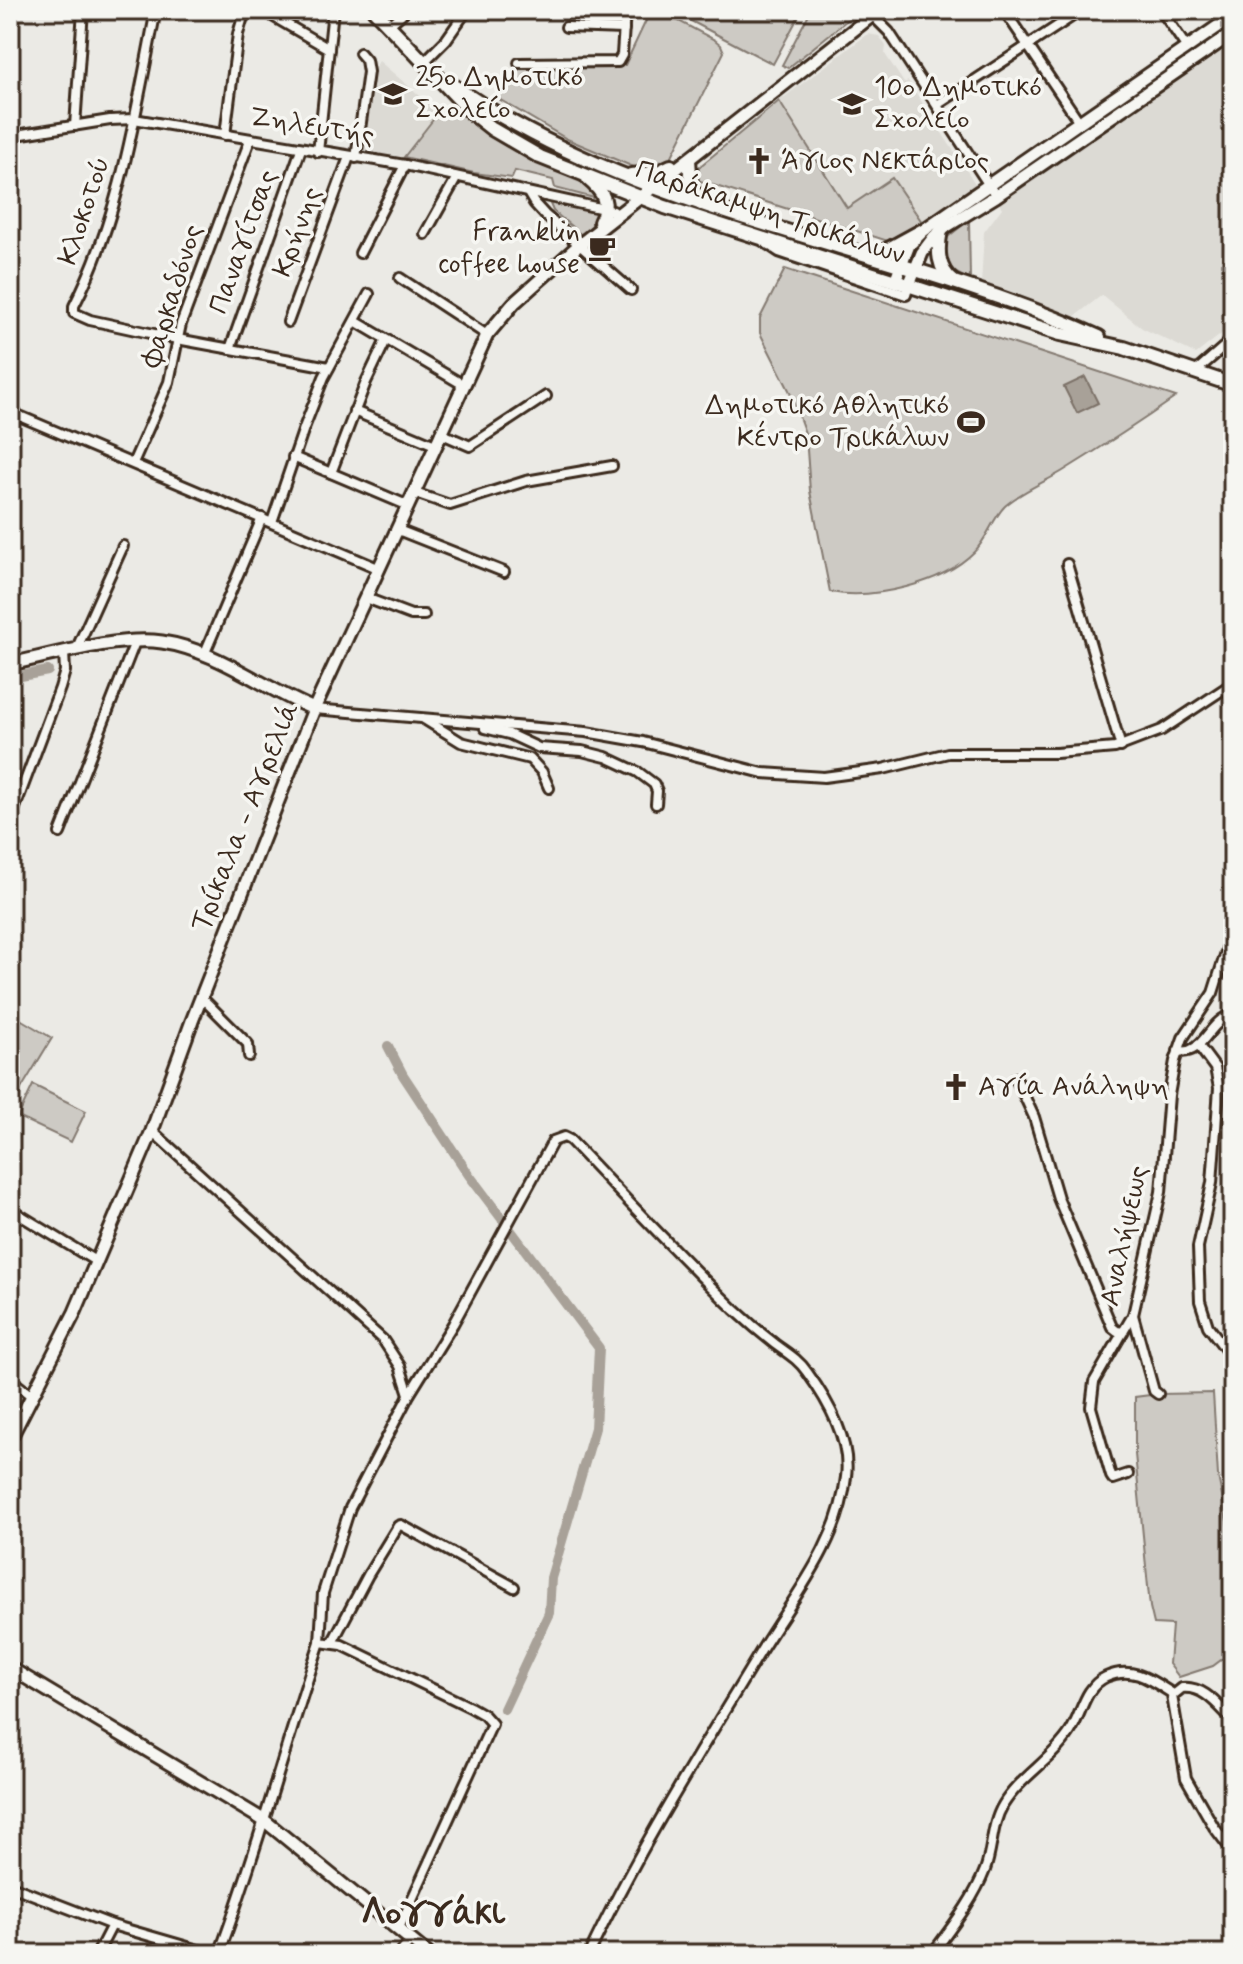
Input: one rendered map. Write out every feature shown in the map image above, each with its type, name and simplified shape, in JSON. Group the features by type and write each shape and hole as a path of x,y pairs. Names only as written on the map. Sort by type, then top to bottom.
{"main road":[{"name":"Παράκαμψη Τρικάλων","path":"374,10 456,99 492,129 540,157 638,196 894,286 909,285 1060,334 1124,348"},
{"path":"600,222 610,209 638,196 728,130 873,11"},
{"path":"909,285 922,253 941,230 1080,123 1233,16"},
{"path":"864,254 883,252 993,191 1233,33"},
{"name":"Παράκαμψη Τρικάλων","path":"427,65 479,104 523,130 651,186 960,285 1065,322 1124,348 1233,385"},
{"path":"651,186 706,137 728,130"},
{"path":"689,160 691,186 701,204"},
{"path":"628,175 656,173 671,166"},
{"path":"583,175 601,191 610,209"},
{"name":"Τρίκαλα - Αγρελιά","path":"10,1439 97,1262 152,1131 314,709 462,384 487,335 508,309 638,196"},
{"name":"Τρίκαλα - Αγρελιά","path":"578,246 600,222"},
{"path":"894,286 909,245 925,229"},
{"path":"941,230 938,248 941,265 946,276 960,285"},
{"path":"10,664 135,642 163,642 204,655 314,709"},
{"path":"10,1668 265,1821 428,1954"}],"street":[{"path":"75,126 83,10"},
{"name":"Κλοκοτού","path":"156,10 134,119 98,253 73,308 75,314 177,339"},
{"path":"225,135 238,34 245,10"},
{"path":"262,10 329,49"},
{"path":"318,152 333,10"},
{"path":"388,26 406,10"},
{"path":"427,65 467,10"},
{"path":"519,63 618,62 622,55 625,10"},
{"path":"1004,10 1080,123"},
{"path":"937,105 1082,10"},
{"path":"1161,10 1187,48"},
{"path":"873,11 993,191"},
{"path":"566,27 624,29"},
{"name":"Κρήνης","path":"288,322 352,157 368,72 366,60 360,53"},
{"name":"Ζηλευτής","path":"10,136 134,119 405,165 610,209"},
{"name":"Φαρκαδόνος","path":"133,463 169,382 177,339 250,140"},
{"name":"Παναγίτσας","path":"230,349 301,149"},
{"path":"360,253 405,165"},
{"path":"425,234 457,177"},
{"path":"528,193 537,207 578,246 631,290"},
{"path":"400,278 487,335"},
{"path":"272,522 293,457 329,367 369,294"},
{"path":"355,321 462,384"},
{"path":"177,339 329,367"},
{"path":"1195,372 1233,339"},
{"path":"331,473 354,411 386,340"},
{"path":"440,433 470,446 546,396"},
{"path":"354,411 435,445"},
{"path":"10,412 380,569"},
{"path":"293,457 409,506"},
{"path":"415,493 450,505 526,481 612,466"},
{"path":"204,655 262,518"},
{"path":"398,530 504,572"},
{"path":"10,821 60,688 70,652 123,546"},
{"path":"1067,564 1121,747"},
{"path":"366,598 411,615 424,615"},
{"path":"60,833 135,642"},
{"path":"314,709 560,729 626,738 755,771 804,777 873,771 948,753 1070,753 1121,747 1162,730 1233,683"},
{"path":"423,718 461,742 530,759 542,772 549,788"},
{"path":"470,722 509,734 539,748 590,752 615,760 654,784 656,804"},
{"name":"Αναλήψεως","path":"1016,1078 1034,1117 1058,1198 1112,1327 1123,1332 1133,1315 1161,1192 1169,1095 1178,1051 1183,1038 1213,993 1233,930"},
{"path":"201,997 248,1044 249,1056"},
{"path":"1178,1051 1188,1052 1223,1017 1233,1015"},
{"path":"1198,1045 1215,1068 1219,1098 1212,1183 1198,1247 1200,1301 1208,1326 1233,1359"},
{"path":"152,1131 383,1340 400,1366 409,1395"},
{"path":"219,1954 265,1821 280,1763 320,1642 323,1593 350,1508 409,1395 453,1324 553,1141 559,1137 570,1140 678,1255 751,1325 796,1358 839,1427 846,1450 846,1477 830,1536 806,1581 689,1771 589,1954"},
{"path":"10,1209 97,1262"},
{"path":"1133,1315 1154,1391 1158,1394"},
{"path":"1123,1332 1094,1382 1091,1407 1111,1476 1113,1479 1128,1474"},
{"path":"10,1379 33,1397"},
{"path":"332,1643 368,1575 401,1525 514,1587"},
{"path":"320,1642 342,1645 453,1698 484,1715 492,1724 398,1930"},
{"path":"932,1954 956,1922 985,1871 1002,1806 1068,1735 1088,1693 1097,1682 1118,1673 1136,1673 1173,1694"},
{"path":"1173,1694 1182,1688 1197,1690 1213,1700 1233,1720"},
{"path":"1173,1694 1173,1715 1186,1778 1214,1827 1233,1852"},
{"path":"16,1888 112,1925 212,1954"},
{"path":"97,1954 112,1925"},
{"path":"399,1954 412,1940"}],"shaded area":[{"path":"651,10 658,10 715,40 724,52 668,164 644,170 636,168 567,139 497,98 521,66 625,65"},
{"path":"670,10 802,10 773,64"},
{"path":"811,10 857,12 788,68 782,65"},
{"path":"868,34 879,36 886,46 885,54 904,83 908,81 976,185 922,222 892,179 847,208 779,101"},
{"path":"1233,42 1233,325 1196,354 1142,328 1102,295 1074,317 981,286 984,232 1002,208 999,203"},
{"name":"25ο Δημοτικό Σχολείο","path":"379,61 439,112 404,157 360,151 371,75"},
{"path":"779,101 847,208 892,178 922,222 894,243 697,180 699,167"},
{"path":"455,104 591,182 598,199 555,188 553,180 515,171 512,178 404,157 439,112"},
{"path":"550,204 599,213 598,223 584,237 553,211"},
{"path":"969,220 970,279 949,265 944,240"},
{"name":"Δημοτικό Αθλητικό Κέντρο Τρικάλων","path":"785,269 1176,397 1092,453 1011,501 1000,511 974,552 944,573 886,591 866,594 830,592 810,491 806,436 789,390 760,333 760,318"},
{"path":"1085,377 1098,403 1077,413 1064,387"},
{"path":"10,1013 52,1038 10,1107"},
{"path":"33,1085 86,1111 71,1142 18,1117"},
{"path":"1213,1393 1218,1476 1233,1552 1233,1651 1213,1666 1179,1677 1169,1664 1172,1625 1154,1624 1150,1607 1135,1454 1135,1397"}],"waterway":[{"path":"10,678 48,671"},
{"path":"388,1046 403,1075 469,1175 599,1348 595,1428 551,1578 549,1613 504,1709"}],"place":[{"name":"25ο Δημοτικό Σχολείο","path":"393,94"},
{"name":"10ο Δημοτικό Σχολείο","path":"852,104"},
{"name":"Άγιος Νεκτάριος","path":"759,161"},
{"name":"Franklin coffee house","path":"602,248"},
{"name":"Δημοτικό Αθλητικό Κέντρο Τρικάλων","path":"971,422"},
{"name":"Αγία Ανάληψη","path":"956,1087"}],"district":[{"name":"Λογγάκι","path":"433,1914"}]}
